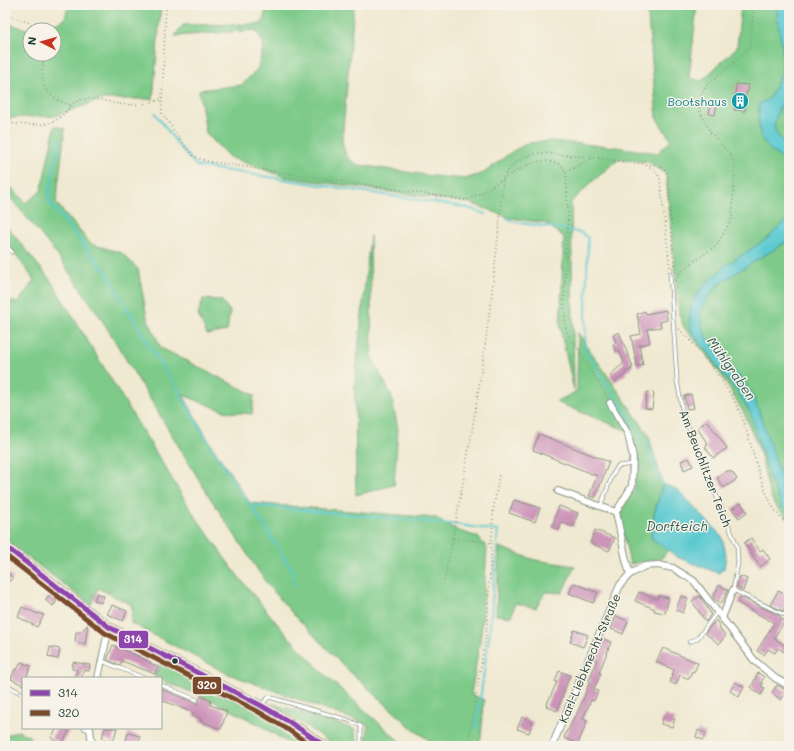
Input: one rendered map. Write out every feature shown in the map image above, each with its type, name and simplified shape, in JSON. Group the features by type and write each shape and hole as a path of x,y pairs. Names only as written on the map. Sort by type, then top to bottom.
{"main road":[{"path":"5,546 109,627 260,705 288,721 325,746"}],"street":[{"path":"610,403 628,434 633,457 632,486 616,512 630,574"},
{"path":"558,491 616,512"},
{"name":"Karl-Liebknecht-Straße","path":"552,746 620,585 630,574 646,566 658,564 673,568 694,581 754,660 776,678 789,686"},
{"name":"Am Beuchlitzer Teich","path":"722,618 733,590"},
{"path":"98,677 109,627"},
{"path":"88,729 92,746"}],"lane":[{"path":"5,244 12,252"},
{"name":"Am Beuchlitzer Teich","path":"670,273 677,380 683,414 737,546 738,563 733,590"},
{"path":"600,507 613,474 618,466 633,464"},
{"path":"733,590 789,617"},
{"path":"689,642 697,639 717,612"},
{"path":"102,661 142,677"},
{"path":"5,684 22,693"},
{"path":"162,685 197,700"},
{"path":"260,705 269,696 348,720 361,726 360,746"}],"path":[{"path":"166,5 162,113 193,156 206,161 465,200 473,198 503,179 530,165 543,161 560,164 566,172 568,215 564,299 566,330 610,403"},
{"path":"672,292 680,272 717,245 732,218 735,165 730,154 711,133 699,110 700,98 706,85 730,66 750,46 754,5"},
{"path":"5,15 28,22"},
{"path":"43,62 43,84 53,96 63,103 72,105"},
{"path":"5,123 52,123 61,118 72,105 79,100 96,99 122,104 152,104 162,99"},
{"path":"444,581 462,493 486,341 503,179 507,172 513,165 527,156 542,153 594,157 655,165 664,168 668,177 674,266 670,273"},
{"path":"566,172 594,157"},
{"path":"644,164 654,170 660,179 670,273"},
{"path":"674,323 691,340 727,388 742,417 768,498 777,512 789,525"},
{"path":"471,746 469,740 487,627 493,513 499,474"},
{"path":"453,538 491,543"}],"green space":[{"path":"69,5 161,5 153,99 103,99 55,116 5,118 5,23 22,28 22,62 62,62 62,22 59,22 64,20"},
{"path":"193,5 354,5 342,141 347,156 349,159 360,165 432,176 465,179 484,173 513,151 528,143 550,141 615,147 658,153 671,140 657,119 647,5 697,5 689,78 701,81 737,47 741,5 789,5 789,520 774,504 768,488 760,452 745,415 722,376 700,346 685,329 679,314 666,174 649,162 618,159 571,202 574,390 560,328 564,237 545,223 511,218 470,203 285,177 229,157 206,133 199,90 242,85 258,68 264,44 256,30 175,36 183,25 262,24 267,6"},
{"path":"55,126 65,129 56,203 91,244 122,253 138,269 147,317 161,348 254,395 252,414 227,412 183,395 210,443 250,503 436,518 456,530 478,537 487,548 481,635 471,694 484,700 481,738 476,746 438,746 414,730 346,668 294,615 267,584 209,496 99,315 55,252 5,191 5,181 26,203 41,191"},
{"path":"5,224 51,281 191,510 234,571 284,632 328,678 405,746 366,746 368,725 226,673 131,623 132,605 98,588 91,605 5,540 5,299 18,303 34,280 5,239"},
{"path":"370,236 372,358 391,395 398,429 394,485 356,495 355,381"},
{"path":"203,299 221,300 230,311 227,331 207,335 198,315"},
{"path":"578,333 648,434 663,484 654,514 651,538 668,550 662,558 630,564 619,514 635,488 631,432 556,402 577,391"},
{"path":"499,547 535,560 575,566 562,593 545,592 536,608 515,603 511,617 496,615"},
{"path":"161,662 253,708 314,746 293,746 260,725 211,700 162,680 162,677 154,677"},
{"path":"271,703 354,729 358,743 356,746 336,746"},
{"path":"18,731 31,737 29,746 5,746 7,735"}],"water":[{"path":"776,5 789,5 789,95 779,109 774,127 778,136 789,149 789,165 764,143 759,125 759,104 769,99 781,75 783,59"},
{"name":"Mühlgraben","path":"789,217 789,240 716,287 702,307 700,316 706,336 751,392 760,413 785,489 789,496 789,515 781,505 769,476 750,412 709,353 692,333 690,311 693,301 701,288 725,266 769,237"},
{"name":"Dorfteich","path":"663,484 678,490 722,537 726,555 724,569 718,573 677,557 651,538 654,514"}],"building":[{"name":"Bootshaus","path":"736,84 749,85 748,92 746,92 745,111 734,110"},
{"path":"711,103 717,104 715,115 709,114"},
{"path":"666,310 667,320 660,322 661,327 647,329 650,343 639,345 643,365 637,366 631,336 641,334 637,314 645,311 646,314"},
{"path":"619,332 633,367 625,372 626,374 615,382 610,375 624,363 619,350 616,351 613,344 616,343 613,335"},
{"path":"647,392 654,393 652,409 645,408"},
{"path":"691,394 694,408 687,409 684,396"},
{"path":"707,421 727,448 713,458 705,447 708,444 697,428"},
{"path":"539,434 609,462 595,498 589,496 597,476 533,450"},
{"path":"689,458 693,466 684,470 681,461"},
{"path":"727,471 732,472 737,479 724,488 717,478"},
{"path":"514,500 540,508 535,522 509,513"},
{"path":"741,503 747,512 739,518 732,509"},
{"path":"559,506 578,513 573,527 562,522 559,530 552,527"},
{"path":"595,530 615,538 609,551 590,543"},
{"path":"751,538 760,551 763,549 770,559 760,567 744,543"},
{"path":"5,570 13,578 5,585"},
{"path":"740,576 747,579 743,591 737,587"},
{"path":"574,583 598,593 593,603 569,593"},
{"path":"719,585 728,590 721,604 713,598"},
{"path":"778,591 789,596 783,611 770,605"},
{"path":"639,592 657,599 658,596 669,598 665,613 654,611 655,609 635,601"},
{"path":"97,593 104,596 101,603 94,600"},
{"path":"50,595 57,601 53,606 45,600"},
{"path":"681,596 688,598 683,613 676,610"},
{"path":"700,596 711,614 706,622 692,601"},
{"path":"740,597 780,616 780,618 785,621 774,638 789,648 789,655 778,648 775,653 768,649 764,655 757,651 774,623 738,603"},
{"path":"112,605 127,611 123,621 107,614"},
{"path":"22,607 44,615 37,627 18,617"},
{"path":"616,616 628,621 623,634 611,629"},
{"path":"716,620 720,627 719,629 726,635 719,644 705,633"},
{"path":"88,624 85,644 75,642 76,632 81,632"},
{"path":"574,630 588,635 583,647 570,642"},
{"path":"603,639 611,642 594,689 598,691 594,701 591,700 583,719 587,721 578,744 564,738 584,697 597,660 594,659"},
{"path":"113,645 151,662 150,663 158,667 155,674 122,661 120,665 107,660"},
{"path":"50,647 60,649 58,659 48,657"},
{"path":"663,648 698,663 694,672 692,671 689,679 680,675 676,685 670,682 674,670 656,662"},
{"path":"21,662 31,666 26,677 22,677 22,684 11,679 15,669 17,670"},
{"path":"73,662 90,665 89,671 83,670 82,677 75,677 77,670 72,669"},
{"path":"559,671 570,675 557,711 546,706 557,682 555,682"},
{"path":"758,673 764,677 761,683 763,684 761,686 765,688 761,695 751,688"},
{"path":"735,682 744,687 739,697 730,691"},
{"path":"777,685 787,691 781,700 772,693"},
{"path":"162,689 198,704 201,696 211,701 210,705 227,711 221,729 200,721 201,718 193,716 194,713 162,700"},
{"path":"664,715 675,719 672,727 661,724"},
{"path":"522,717 533,722 529,733 517,729"},
{"path":"56,729 66,729 69,731 62,744 51,738"},
{"path":"105,729 117,729 113,742 102,738"},
{"path":"698,730 706,733 703,740 696,737"},
{"path":"128,733 140,736 138,746 125,745"}],"waterway":[{"path":"155,113 179,146 197,166 458,206 485,214"},
{"path":"60,139 49,193 49,202 108,275 210,445 292,570 294,586"},
{"path":"507,218 514,222 582,233 588,238 585,350 647,445 663,484"},
{"path":"250,505 460,525 498,531 490,628 476,729"}],"transit line":[{"name":"314","path":"5,546 109,627 260,705 288,721 325,746"},
{"name":"320","path":"5,555 105,633 257,711 312,746"}],"place":[{"name":"Bootshaus","path":"740,101"}]}
